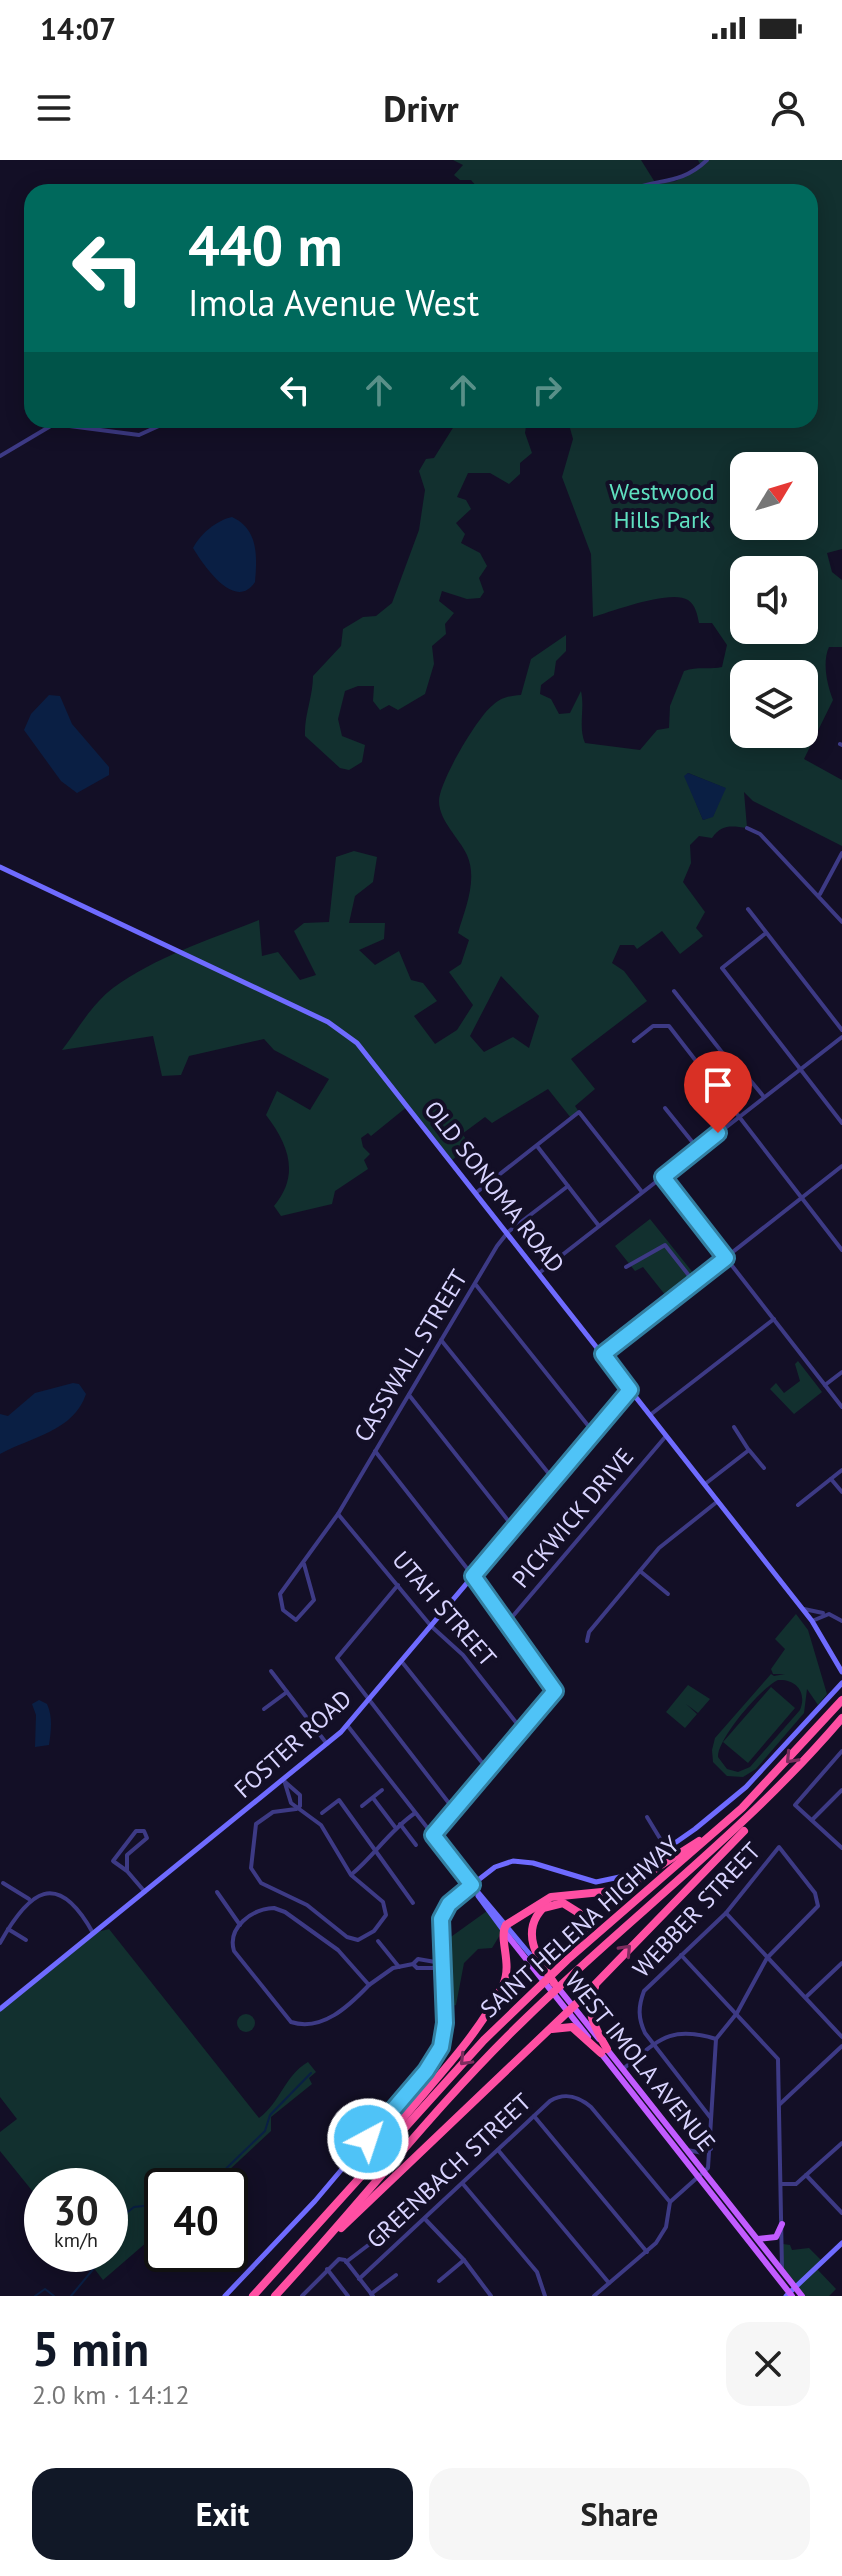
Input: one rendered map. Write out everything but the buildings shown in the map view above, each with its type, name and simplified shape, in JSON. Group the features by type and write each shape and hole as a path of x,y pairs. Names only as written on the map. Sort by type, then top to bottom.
{"highway":[{"name":"SAINT HELENA HIGHWAY","path":"253,2296 437,2089 553,1973 735,1815 842,1700"},
{"name":"SAINT HELENA HIGHWAY","path":"275,2296 449,2097 558,1984 724,1843 779,1789 842,1718"},
{"path":"309,2259 570,2009 735,1840 779,1789"},
{"path":"304,2241 492,2004 507,1974 505,1928 551,1897 610,1893 633,1885 735,1815"},
{"path":"553,1973 578,1944 584,1929 579,1913 563,1903 553,1903 539,1911 532,1932 535,1952 558,1984"},
{"path":"604,1973 589,2001 590,2014 604,2051"},
{"path":"545,2034 561,2026 569,2026 604,2051"}],"main road":[{"name":"WEST IMOLA AVENUE","path":"505,1928 702,2175 790,2293 802,2296"},
{"name":"WEST IMOLA AVENUE","path":"558,1984 570,2009"},
{"name":"WEST IMOLA AVENUE","path":"604,2051 623,2069 687,2150 702,2175 782,2270 790,2293"},
{"path":"758,2239 776,2237 782,2224"}],"street":[{"path":"662,184 693,174 707,160"},
{"path":"0,456 49,428"},
{"path":"92,428 139,435 154,428"},
{"path":"747,828 760,834 820,894 842,921"},
{"path":"820,894 842,853"},
{"name":"OLD SONOMA ROAD","path":"0,867 344,1032 367,1054 477,1192 802,1608 841,1671"},
{"path":"748,909 842,1030"},
{"path":"766,933 722,968 842,1123"},
{"path":"674,991 728,1060 740,1068 764,1097"},
{"path":"634,1041 645,1030 666,1024 842,1250"},
{"path":"539,1273 842,1037"},
{"path":"665,1108 698,1149"},
{"path":"477,1192 579,1112 642,1192"},
{"path":"537,1146 599,1226"},
{"path":"603,1354 842,1166"},
{"path":"663,1177 842,1407"},
{"name":"CASSWALL STREET","path":"304,1564 314,1600 296,1620 290,1618 279,1601 297,1566 304,1564 338,1514 508,1232 568,1186"},
{"path":"626,1267 665,1245 694,1282"},
{"path":"475,1284 594,1433"},
{"path":"650,1415 774,1319"},
{"path":"441,1340 554,1480"},
{"path":"825,1385 842,1372"},
{"name":"FOSTER ROAD","path":"0,2009 284,1780 347,1725 630,1390"},
{"path":"409,1395 514,1528"},
{"path":"734,1427 764,1468"},
{"name":"PICKWICK DRIVE","path":"507,1623 666,1436"},
{"path":"705,1484 749,1450"},
{"path":"375,1451 473,1576 555,1691 433,1835"},
{"path":"798,1505 842,1470"},
{"path":"831,1479 842,1492"},
{"path":"587,1641 589,1632 659,1548 718,1501"},
{"name":"UTAH STREET","path":"338,1514 431,1626 463,1655 522,1730"},
{"path":"640,1571 668,1594"},
{"path":"398,1585 337,1658 455,1811"},
{"path":"802,1608 829,1614 842,1621"},
{"path":"812,1621 829,1614"},
{"path":"402,1662 488,1770"},
{"path":"271,1671 327,1744"},
{"path":"225,2296 315,2201 435,2059 445,2035 441,1963 444,1910 501,1864 523,1861 587,1880 613,1880 629,1875 667,1850 755,1778 842,1683"},
{"path":"264,1709 287,1692"},
{"path":"347,1725 472,1885"},
{"path":"842,1751 795,1805 842,1848"},
{"path":"284,1780 296,1809"},
{"path":"284,1780 300,1795 300,1806 296,1809"},
{"path":"362,1806 382,1790"},
{"path":"812,1820 842,1790"},
{"path":"373,1798 416,1845"},
{"path":"322,1813 339,1800 413,1903"},
{"path":"296,1809 310,1814 321,1825 351,1875 385,1908 381,1924 358,1940 351,1940 307,1905 255,1876 250,1854 256,1824 273,1812 296,1809"},
{"path":"351,1875 376,1854 398,1825 415,1813"},
{"path":"647,1817 667,1850"},
{"path":"127,1871 127,1855 147,1838 144,1831 136,1831 113,1857 115,1865 127,1871 145,1892"},
{"name":"WEBBER STREET","path":"710,2117 639,2020 639,2003 644,1991 726,1913 779,1847 819,1902 767,1958"},
{"path":"3,1883 29,1899"},
{"name":"WEST IMOLA AVENUE","path":"472,1885 505,1928 558,1984"},
{"path":"217,1892 240,1925"},
{"path":"0,1943 29,1899 40,1894 56,1894 93,1933"},
{"path":"369,1985 338,1950 285,1912 267,1908 240,1925 230,1938 234,1951 291,2022 314,2025 329,2018 369,1985 399,1967 413,1964 418,1959 441,1963"},
{"path":"726,1913 842,2037"},
{"path":"8,1929 26,1940"},
{"path":"378,1941 399,1967"},
{"path":"681,1955 778,2059 782,2270"},
{"path":"594,2296 647,2252 666,2227 670,2202 702,2175 710,2163 716,2039 737,2013 767,1958"},
{"path":"805,1998 842,1963"},
{"path":"623,2069 654,2043 680,2031 716,2039"},
{"path":"780,2104 842,2046"},
{"name":"GREENBACH STREET","path":"359,2279 534,2116 555,2098 566,2095 582,2100 591,2107 670,2202"},
{"path":"534,2116 647,2252"},
{"path":"781,2184 796,2184 842,2143"},
{"path":"687,2150 703,2153 711,2149"},
{"path":"498,2150 609,2283"},
{"path":"806,2175 842,2213"},
{"path":"463,2184 537,2272 545,2296"},
{"path":"425,2218 464,2260 491,2296"},
{"path":"346,2262 371,2243"},
{"path":"790,2293 842,2243"},
{"path":"305,2295 335,2259 346,2262 370,2295 396,2275"},
{"path":"439,2281 464,2260"},
{"path":"327,2269 348,2296"}],"green space":[{"path":"453,160 641,160 656,184 474,184 471,180 460,180 454,175 463,165"},
{"name":"Westwood Hills Park","path":"698,160 842,160 842,549 827,553 832,572 842,580 842,647 829,647 826,660 826,674 833,700 818,731 818,660 730,660 730,748 809,748 804,759 842,780 842,846 753,801 744,792 747,828 723,828 712,838 699,836 690,845 691,863 683,882 705,912 696,928 703,936 680,954 662,931 637,949 634,945 620,945 612,963 624,971 647,1001 571,1059 595,1089 575,1106 579,1112 571,1118 548,1089 492,1123 485,1117 462,1134 471,1145 452,1160 408,1106 371,1136 368,1133 361,1138 363,1147 370,1154 364,1160 368,1169 335,1191 332,1204 281,1216 274,1206 287,1183 288,1160 281,1138 266,1115 277,1091 310,1110 329,1079 274,1050 264,1039 189,1056 181,1075 162,1076 153,1036 62,1050 98,1001 129,977 184,950 259,920 262,956 278,952 300,980 316,975 294,931 304,923 329,922 336,857 354,851 377,857 373,882 355,896 349,923 385,923 384,939 359,950 375,965 399,951 411,980 423,983 437,1001 414,1016 435,1044 457,1030 473,1005 449,972 461,964 469,940 458,933 471,874 467,855 446,823 439,801 452,765 478,722 499,700 521,695 531,659 566,635 566,651 556,661 554,675 541,685 540,694 551,699 559,714 570,713 581,691 585,743 640,750 657,730 669,728 670,706 684,671 722,667 727,645 712,623 699,623 693,605 680,597 642,602 593,617 591,554 562,477 573,439 570,428 818,428 818,184 656,184 676,181 701,166","holes":["688,773 725,788 713,816 703,820 685,776","501,976 539,1016 529,1048 513,1037 484,1052 470,1036"]},
{"path":"453,428 526,428 532,453 520,463 520,474 509,484 490,473 468,473 457,497 466,500 471,509 456,523 465,534 461,543 480,553 487,566 479,578 484,592 480,598 467,599 442,591 439,601 454,613 445,624 446,634 432,646 434,664 425,694 398,710 389,705 380,710 373,701 374,686 358,686 345,691 338,719 342,736 365,745 362,762 349,770 340,768 305,736 313,676 341,646 343,629 363,617 376,616 392,603 419,530 425,490 419,471 426,459 434,458"},
{"path":"650,1219 698,1279 670,1301 643,1267 635,1271 615,1246"},
{"path":"798,1361 822,1392 794,1414 770,1389 776,1383 784,1393 800,1381 795,1364"},
{"path":"796,1614 808,1630 827,1694 818,1705 807,1689 804,1713 756,1769 743,1777 727,1776 713,1762 715,1738 771,1674 774,1676 785,1674 773,1674 771,1669 785,1649 775,1639","holes":["778,1680 785,1680 799,1688 802,1698 800,1710 750,1767 738,1772 727,1769 718,1757 732,1727 762,1692"]},
{"path":"688,1685 710,1699 698,1713 686,1704 697,1714 685,1728 666,1712"},
{"path":"771,1687 795,1708 748,1763 723,1742"},
{"path":"487,1911 503,1930 492,1948 478,1949 464,1963 456,2005 452,2006 451,2041 426,2071 445,2035 441,1944"},
{"path":"109,1929 259,2118 300,2068 308,2062 316,2072 309,2078 312,2084 271,2117 271,2131 231,2168 144,2168 144,2245 128,2258 128,2168 24,2168 24,2181 0,2151 0,2132 17,2119 0,2097 0,2009 93,1933"},
{"path":"242,2014 250,2014 255,2023 253,2030 242,2032 237,2027 237,2019"},
{"path":"783,2244 790,2245 792,2250 809,2248 822,2261 816,2268 836,2289 829,2296 802,2296 782,2270"},
{"path":"97,2272 112,2272 103,2280"}],"water":[{"path":"232,517 247,529 256,554 255,582 247,590 238,592 229,589 212,575 193,548 210,528"},
{"path":"49,695 60,696 72,724 109,767 109,775 77,793 61,781 24,730 31,714"},
{"path":"688,773 726,788 713,817 703,820 684,776"},
{"path":"79,1384 86,1394 72,1417 50,1432 0,1454 0,1414 8,1416 35,1393"},
{"path":"39,1700 47,1704 51,1729 49,1745 35,1747 36,1715 32,1704"}],"waterway":[{"path":"227,2168 265,2131 270,2115 311,2073"},
{"path":"128,2212 134,2207 144,2206"},
{"path":"71,2296 91,2272"},
{"path":"35,2296 45,2289 54,2296"}],"route":[{"path":"368,2139 432,2062 445,2035 441,1919 449,1904 472,1885 433,1835 555,1691 473,1576 630,1390 603,1354 726,1258 663,1177 718,1133"}]}
